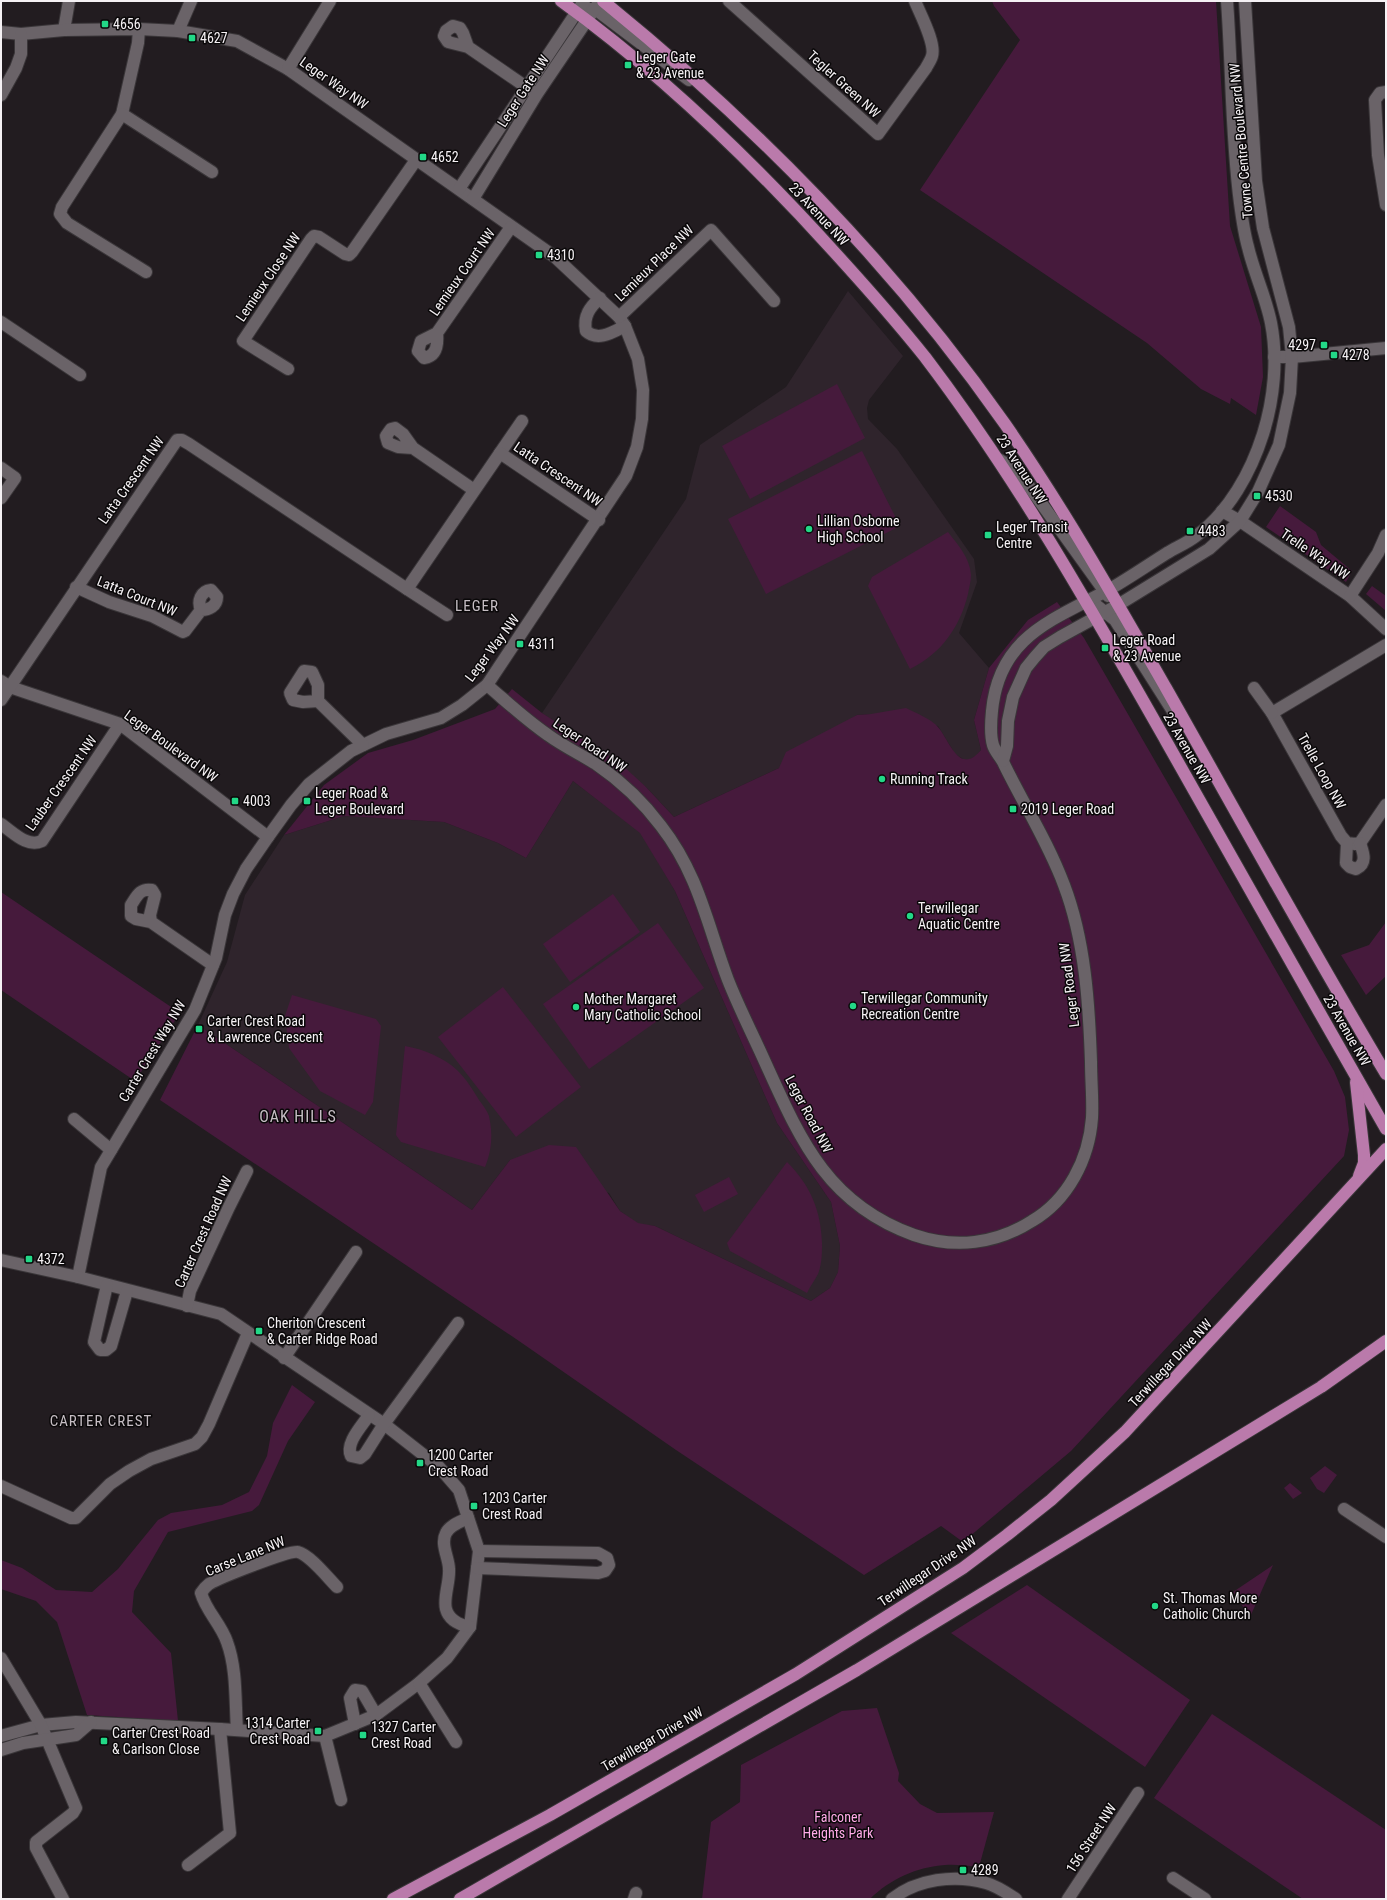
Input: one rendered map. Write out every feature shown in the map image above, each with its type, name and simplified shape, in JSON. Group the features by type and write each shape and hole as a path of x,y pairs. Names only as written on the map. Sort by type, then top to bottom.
{"main road":[{"name":"23 Avenue NW","path":"562,1 588,20 698,114 802,215 923,355 998,459 1086,600 1100,614 1386,1129"},
{"name":"23 Avenue NW","path":"599,4 659,47 768,146 851,232 943,340 1005,424 1034,467 1107,590 1118,605 1382,1064 1386,1074"},
{"path":"1355,1073 1364,1155 1363,1168 1355,1185"},
{"name":"Terwillegar Drive NW","path":"393,1899 544,1819 796,1674 963,1568 1051,1500 1126,1432 1386,1150"},
{"path":"460,1899 857,1670 1321,1387 1386,1341"}],"street":[{"path":"64,30 69,1"},
{"path":"178,31 191,1"},
{"path":"288,69 330,1"},
{"name":"Leger Gate NW","path":"459,189 584,1"},
{"name":"Tegler Green NW","path":"729,1 878,134 926,68 932,56 933,48 914,1"},
{"name":"Towne Centre Boulevard NW","path":"1086,600 1107,590 1195,537 1217,518 1245,478 1262,437 1270,407 1274,357 1271,322 1248,250 1237,183 1227,1"},
{"name":"Towne Centre Boulevard NW","path":"1100,614 1118,605 1209,549 1240,521 1258,492 1279,445 1290,393 1292,358 1289,327 1263,228 1256,181 1245,1"},
{"path":"577,12 599,4"},
{"name":"Leger Gate NW","path":"473,199 537,94 599,4"},
{"path":"139,29 138,43 122,114 62,207 60,214 68,223 146,272"},
{"name":"Leger Way NW","path":"1,32 20,34 64,30 139,29 178,31 237,41 288,69 555,257 600,298 622,322 638,359 643,390 642,419 637,447 626,476 599,520 487,685 462,705 441,718 386,734 363,745 334,762 309,784 291,805 246,869 233,894 225,915 213,965"},
{"path":"1,95 16,68 20,54 20,34"},
{"path":"468,47 537,94"},
{"path":"1386,92 1380,93 1375,100 1378,155 1386,205"},
{"path":"122,114 212,172"},
{"name":"Lemieux Close NW","path":"288,369 243,341 311,239 314,236 319,237 345,254 349,255 416,160"},
{"name":"Lemieux Court NW","path":"437,334 511,227"},
{"name":"Lemieux Place NW","path":"622,322 710,230 774,301"},
{"path":"600,298 590,308 584,324 586,331 596,336 608,335 622,322"},
{"path":"1,322 80,375"},
{"path":"1274,357 1292,358 1386,348"},
{"name":"Latta Crescent NW","path":"407,590 522,420"},
{"name":"Latta Crescent NW","path":"5,684 76,587 172,444 177,440 182,440 447,615"},
{"path":"413,448 474,490"},
{"name":"Latta Crescent NW","path":"500,453 599,520"},
{"path":"998,459 1018,471 1107,590"},
{"path":"1,468 15,478 1,498"},
{"name":"Trelle Way NW","path":"1222,511 1240,521 1350,596 1386,628"},
{"path":"1350,596 1378,552 1386,535"},
{"name":"Latta Court NW","path":"76,587 109,602 152,616 183,632 186,631 201,610"},
{"name":"Leger Road NW","path":"487,685 546,734 595,764 620,783 649,811 669,837 686,865 699,893 728,980 787,1110 806,1146 826,1174 846,1195 881,1219 908,1233 942,1243 976,1243 993,1240 1008,1234 1035,1220 1047,1211 1066,1190 1080,1167 1089,1141 1092,1114 1089,1020 1080,944 1067,891 1048,844 1010,777 1003,761 993,746 991,732 992,713 999,679 1010,658 1028,636 1044,623 1086,600"},
{"path":"1003,761 1007,746 1008,721 1013,697 1026,668 1044,647 1100,614 1115,620 1171,709 1206,758"},
{"path":"1272,713 1386,645"},
{"path":"1,700 5,684"},
{"name":"Leger Boulevard NW","path":"5,684 120,724 268,837"},
{"name":"Trelle Loop NW","path":"1254,688 1272,713 1341,836 1347,843"},
{"path":"318,701 363,745"},
{"name":"Lauber Crescent NW","path":"1,824 29,843 36,844 42,841 120,724"},
{"path":"1360,843 1364,859 1362,866 1356,869 1350,868 1346,863 1347,843 1360,843 1386,805"},
{"path":"151,922 213,965"},
{"name":"Carter Crest Way NW","path":"78,1278 101,1167 196,1010 213,965"},
{"path":"74,1119 111,1150"},
{"name":"Carter Crest Road NW","path":"188,1306 190,1291 247,1171"},
{"path":"284,1358 356,1252"},
{"name":"Carter Crest Road NW","path":"1,1260 221,1314 284,1358 384,1424 440,1467 459,1490 479,1551 470,1627 447,1658 419,1683 376,1715 325,1736 220,1728 90,1722 40,1725 1,1736"},
{"path":"107,1285 94,1342 100,1350 106,1350 111,1346 127,1291"},
{"path":"369,1415 350,1444 349,1451 351,1456 360,1458 365,1454 384,1424 458,1323"},
{"path":"1,1486 71,1518 76,1518 110,1484 129,1471 151,1459 195,1444 202,1437 248,1333"},
{"path":"1344,1509 1386,1537"},
{"path":"468,1518 446,1531 444,1538 450,1580 446,1609 451,1618 460,1625 470,1627"},
{"name":"Carse Lane NW","path":"237,1730 230,1652 220,1628 203,1600 201,1594 204,1588 216,1581 263,1562 296,1551 304,1554 337,1587"},
{"path":"477,1568 598,1573 605,1571 609,1565 607,1558 598,1553 479,1551"},
{"path":"1,1658 40,1725 76,1808 73,1813 36,1842 36,1848 63,1899"},
{"path":"419,1683 456,1742"},
{"path":"355,1724 350,1698 355,1690 362,1691 376,1715"},
{"path":"1,1750 23,1743 76,1735 90,1722"},
{"path":"188,1865 230,1833 220,1728"},
{"path":"325,1736 341,1800"},
{"name":"156 Street NW","path":"1068,1899 1138,1793"},
{"path":"1173,1878 1205,1899"},
{"path":"895,1898 926,1882 954,1879 986,1883 1016,1899"}],"shaded area":[{"name":"Lillian Osborne High School","path":"848,291 903,356 869,400 867,408 868,419 897,449 974,559 977,582 959,633 989,668 974,720 981,750 976,756 968,760 963,759 955,754 938,726 871,714 857,715 779,768 674,817 646,787 542,713 686,499 700,445 786,387"},
{"name":"Mother Margaret Mary Catholic School","path":"573,781 641,833 675,891 777,1123 831,1202 840,1246 838,1272 830,1288 811,1301 655,1226 638,1224 620,1211 609,1193 510,1160 472,1210 198,1025 227,962 245,895 284,835 344,816 444,822 498,843 526,858"}],"green space":[{"path":"992,1 1216,1 1230,226 1261,327 1263,377 1256,415 1231,398 1230,404 1201,389 1147,343 920,190 1020,40 994,6"},
{"path":"837,384 865,438 750,499 722,446"},
{"path":"862,451 900,526 766,594 728,519"},
{"path":"1280,506 1316,532 1321,545 1352,571 1346,582 1266,527"},
{"path":"948,532 966,557 970,569 971,575 968,594 960,618 948,638 931,656 910,669 868,586 872,577"},
{"path":"1372,586 1386,596 1386,611 1366,594"},
{"path":"1057,602 1084,638 1334,1071 1345,1097 1349,1130 1344,1156 1071,1451 963,1542 941,1526 864,1575 676,1450 519,1341 160,1100 198,1025 472,1210 510,1160 549,1145 576,1147 620,1211 638,1223 655,1226 811,1301 830,1288 838,1272 840,1246 831,1202 777,1123 675,891 640,833 573,781 526,858 498,843 444,822 344,816 284,835 324,785 368,753 413,740 495,709 512,689 542,713 621,764 646,787 674,817 779,768 786,752 857,715 906,708 923,716 935,724 956,754 961,758 967,759 973,757 981,750 974,720 989,668 1028,620"},
{"path":"1,892 180,1013 135,1081 1,990"},
{"path":"613,894 640,932 570,982 543,944"},
{"path":"1386,922 1386,976 1366,995 1341,955 1369,945"},
{"path":"658,923 704,988 589,1069 543,1004"},
{"path":"503,987 581,1087 516,1137 438,1037"},
{"path":"292,995 376,1019 381,1026 373,1102 365,1115 320,1091 289,1048 285,1016"},
{"path":"405,1046 419,1049 447,1062 453,1066 467,1081 489,1116 491,1136 489,1154 485,1167 401,1142 396,1135"},
{"path":"787,1162 802,1180 813,1199 817,1209 821,1231 822,1258 818,1274 807,1293 730,1251 727,1243"},
{"path":"729,1177 738,1194 704,1212 695,1195"},
{"path":"292,1385 315,1402 288,1441 259,1505 252,1511 168,1532 134,1591 132,1612 171,1653 178,1721 87,1715 57,1622 36,1601 1,1589 1,1560 22,1568 56,1590 92,1592 118,1569 158,1520 171,1513 222,1505 249,1492 267,1456 273,1423"},
{"path":"1325,1466 1337,1475 1324,1493 1317,1489 1310,1478"},
{"path":"1290,1483 1302,1493 1293,1499 1284,1488"},
{"path":"1273,1565 1250,1617 1233,1592"},
{"path":"1027,1585 1190,1700 1145,1767 951,1633"},
{"name":"Falconer Heights Park","path":"877,1708 899,1773 898,1781 920,1804 937,1813 994,1812 979,1867 949,1865 924,1868 895,1880 870,1899 702,1899 711,1822 740,1802 741,1765 842,1711"},
{"path":"1212,1714 1386,1830 1386,1899 1303,1899 1154,1798"}],"place":[{"name":"4656","path":"105,24"},
{"name":"4627","path":"192,38"},
{"name":"Leger Gate & 23 Avenue","path":"628,65"},
{"name":"4652","path":"423,157"},
{"name":"4310","path":"539,255"},
{"name":"4297","path":"1324,345"},
{"name":"4278","path":"1334,355"},
{"name":"4530","path":"1257,496"},
{"name":"Lillian Osborne High School","path":"809,529"},
{"name":"4483","path":"1190,531"},
{"name":"Leger Transit Centre","path":"988,535"},
{"name":"4311","path":"520,644"},
{"name":"Leger Road & 23 Avenue","path":"1105,648"},
{"name":"Running Track","path":"882,779"},
{"name":"4003","path":"235,801"},
{"name":"Leger Road & Leger Boulevard","path":"307,801"},
{"name":"2019 Leger Road","path":"1013,809"},
{"name":"Terwillegar Aquatic Centre","path":"910,916"},
{"name":"Terwillegar Community Recreation Centre","path":"853,1006"},
{"name":"Mother Margaret Mary Catholic School","path":"576,1007"},
{"name":"Carter Crest Road & Lawrence Crescent","path":"199,1029"},
{"name":"4372","path":"29,1259"},
{"name":"Cheriton Crescent & Carter Ridge Road","path":"259,1331"},
{"name":"1200 Carter Crest Road","path":"420,1463"},
{"name":"1203 Carter Crest Road","path":"474,1506"},
{"name":"St. Thomas More Catholic Church","path":"1155,1606"},
{"name":"1314 Carter Crest Road","path":"318,1731"},
{"name":"1327 Carter Crest Road","path":"363,1735"},
{"name":"Carter Crest Road & Carlson Close","path":"104,1741"},
{"name":"4289","path":"963,1870"}],"district":[{"name":"LEGER","path":"477,606"},
{"name":"OAK HILLS","path":"298,1116"},
{"name":"CARTER CREST","path":"101,1421"}]}
